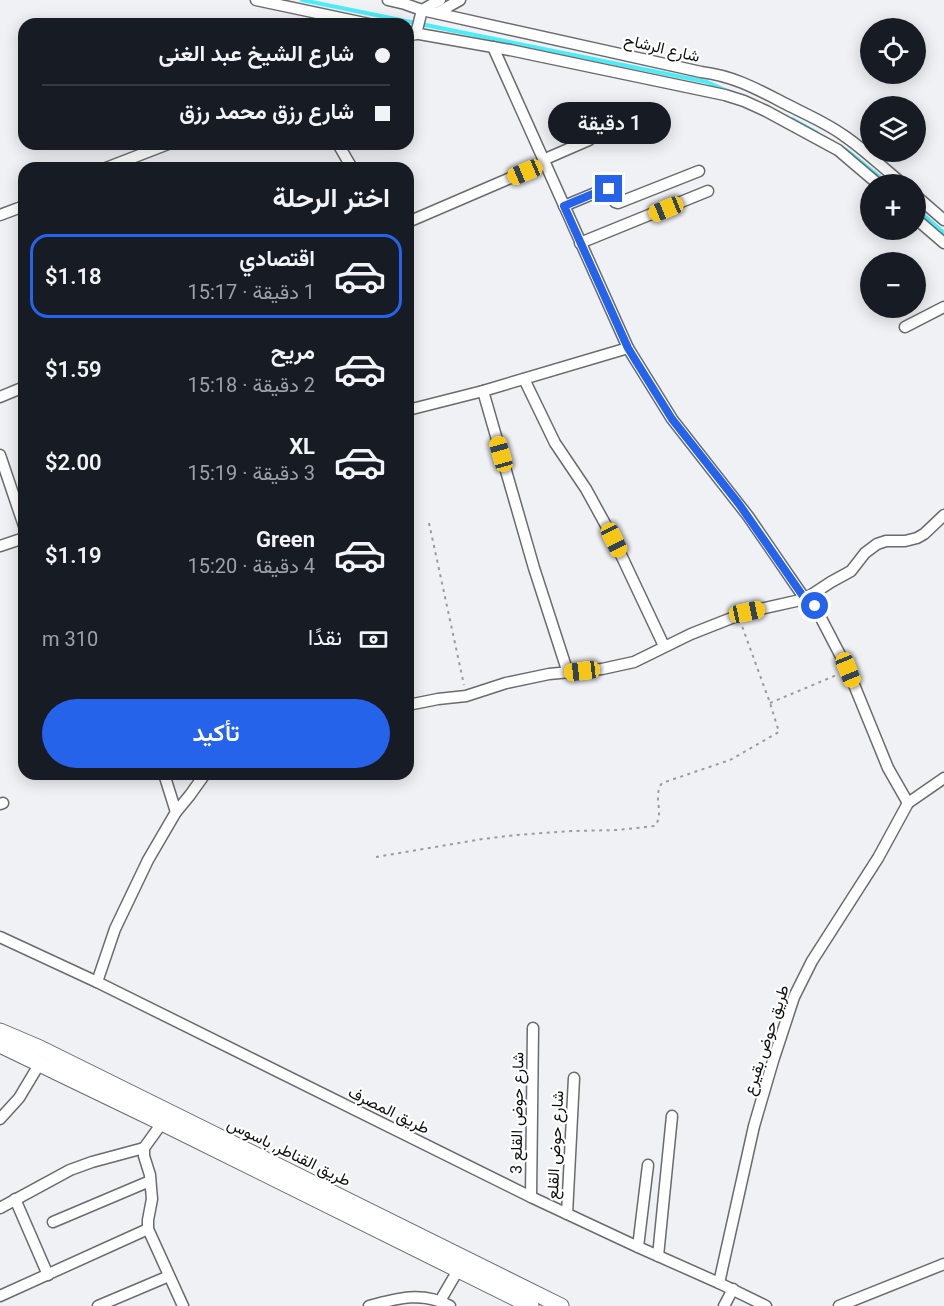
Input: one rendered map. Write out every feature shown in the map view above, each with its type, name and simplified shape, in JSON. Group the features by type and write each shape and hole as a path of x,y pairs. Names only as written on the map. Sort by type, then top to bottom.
{"main road":[{"name":"طريق القناطر, باسوس","path":"0,1031 40,1048 461,1265 531,1306"},
{"name":"طريق القناطر, باسوس","path":"0,1045 461,1265 561,1306"}],"street":[{"path":"256,0 341,18"},
{"name":"شارع الرشاح","path":"388,0 422,10 701,72 719,74 754,87 842,134 891,174"},
{"path":"414,27 422,10 440,0"},
{"path":"437,13 460,0"},
{"name":"شارع الرشاح","path":"414,34 493,47 725,95 744,101 801,129 838,150 866,174"},
{"path":"493,47 628,348 672,419 748,516 805,599"},
{"path":"414,219 589,140"},
{"path":"122,162 152,150"},
{"path":"564,206 607,188 615,202 618,203 699,171"},
{"path":"580,243 708,191"},
{"path":"926,204 944,220"},
{"path":"0,215 18,208"},
{"path":"926,227 944,243"},
{"path":"905,327 944,307"},
{"path":"414,408 483,391 628,348"},
{"path":"524,379 555,443 601,514 664,646"},
{"path":"0,397 18,390"},
{"path":"483,391 531,558 568,673"},
{"path":"0,455 18,508"},
{"path":"805,599 851,571 865,553 877,544 886,540 912,540 924,534 944,515"},
{"path":"0,546 18,540"},
{"path":"414,704 466,696 506,683 549,674 634,662 664,646 738,615 811,599 848,670 888,768 909,803"},
{"name":"طريق حوض بقيرع","path":"719,1283 754,1126 772,1061 794,997 812,961 878,858 909,803 944,778"},
{"path":"166,780 176,812"},
{"path":"97,982 115,929 136,883 176,812 201,780"},
{"name":"طريق المصرف","path":"0,937 97,982 531,1197 766,1306"},
{"name":"شارع حوض القلع 3","path":"531,1197 533,1028"},
{"path":"0,1119 19,1098 40,1064"},
{"name":"شارع حوض القلع","path":"567,1214 573,1078"},
{"path":"658,1256 672,1116"},
{"path":"162,1123 144,1148 152,1199 148,1229 183,1306"},
{"path":"0,1208 82,1165 144,1148"},
{"path":"638,1247 648,1165"},
{"path":"53,1222 150,1181"},
{"path":"15,1200 48,1275"},
{"path":"0,1296 148,1229"},
{"path":"839,1306 944,1264"},
{"path":"369,1306 416,1296 445,1303 461,1265"},
{"path":"98,1306 169,1276"},
{"path":"724,1306 733,1289"}],"path":[{"path":"429,523 466,696"},
{"path":"376,857 516,835 655,826 660,815 657,794 662,783 730,760 779,732 738,615"},
{"path":"770,703 848,670"}],"waterway":[{"path":"302,0 391,18"},
{"path":"414,23 707,82 725,90"},
{"path":"792,119 817,133"},
{"path":"844,149 876,174"},
{"path":"926,217 944,233"}],"route":[{"path":"609,189 564,206 628,348 685,437 739,504 805,599 811,599 815,606"}]}
